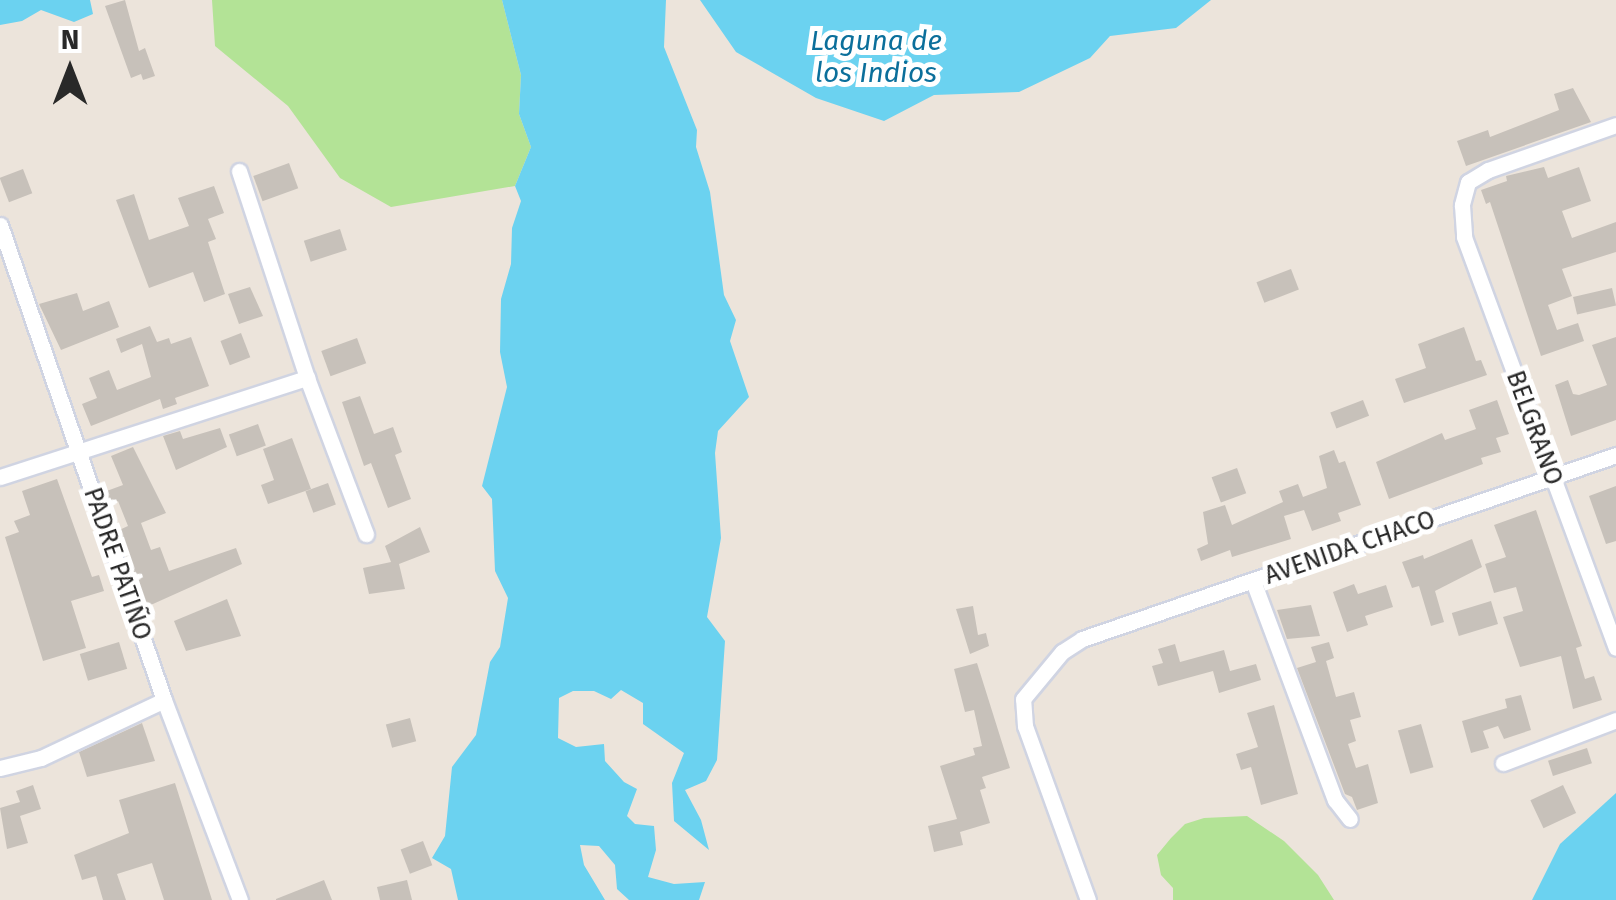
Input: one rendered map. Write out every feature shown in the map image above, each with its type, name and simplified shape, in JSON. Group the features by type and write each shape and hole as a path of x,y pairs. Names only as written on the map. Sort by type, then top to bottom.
{"street":[{"name":"BELGRANO","path":"1616,125 1488,170 1468,182 1462,205 1464,237 1616,648"},
{"path":"239,171 307,378 366,534"},
{"name":"PADRE PATIÑO","path":"0,225 164,700 240,900"},
{"path":"0,477 307,378"},
{"name":"AVENIDA CHACO","path":"1088,900 1024,726 1022,699 1062,652 1082,638 1616,455"},
{"path":"1253,581 1335,800 1350,819"},
{"path":"0,768 42,758 164,700"},
{"path":"1504,764 1616,720"}],"green space":[{"path":"212,0 502,0 521,75 519,114 531,147 515,186 391,207 340,178 288,106 215,46"},
{"path":"1247,816 1284,841 1318,875 1334,900 1173,900 1173,888 1161,875 1157,855 1171,838 1185,824 1204,818"}],"water":[{"path":"0,0 90,0 93,14 74,22 41,10 22,21 0,25"},
{"path":"502,0 666,0 664,47 697,130 696,147 710,192 724,295 736,320 730,341 749,397 718,431 715,453 721,538 707,617 725,641 717,760 706,781 685,790 701,820 709,850 674,821 672,783 684,753 643,724 643,703 621,690 611,699 594,691 573,691 559,698 558,738 576,747 604,744 605,761 624,782 637,789 627,816 635,824 654,826 656,850 648,877 674,884 705,882 699,900 629,900 617,889 615,865 599,846 580,845 584,865 605,900 458,900 451,869 432,858 445,836 452,767 476,735 490,662 500,647 508,598 495,571 492,499 482,486 507,387 500,352 501,299 511,264 512,228 521,201 515,186 531,147 519,114 521,75"},
{"name":"Laguna de los Indios","path":"700,0 1211,0 1176,28 1110,36 1090,58 1019,92 934,95 884,121 816,98 736,52"},
{"path":"1616,793 1616,900 1532,900 1560,844"}],"building":[{"path":"125,0 139,51 145,48 155,76 143,80 141,74 131,78 105,6"},
{"path":"1573,88 1591,122 1466,166 1457,141 1488,130 1490,137 1559,110 1554,94"},
{"path":"289,163 298,188 263,201 253,176"},
{"path":"1544,167 1548,178 1579,167 1591,201 1562,211 1572,238 1616,222 1616,252 1562,269 1572,296 1548,305 1557,330 1578,323 1584,341 1541,356 1490,202 1486,204 1481,190 1507,181 1506,176"},
{"path":"23,169 32,193 9,202 0,178"},
{"path":"214,186 224,213 208,219 216,239 208,242 225,294 204,302 193,272 149,288 116,200 134,194 149,240 189,226 178,198"},
{"path":"340,229 347,250 311,262 304,241"},
{"path":"1291,269 1299,290 1264,303 1256,282"},
{"path":"250,287 263,316 239,324 228,294"},
{"path":"1612,288 1616,306 1577,315 1573,297"},
{"path":"77,293 83,311 109,301 119,327 61,350 39,304"},
{"path":"150,326 157,342 169,338 171,344 191,337 209,386 175,398 177,404 163,409 160,399 91,426 82,404 97,398 89,378 109,370 117,390 151,377 142,344 121,353 116,339"},
{"path":"1464,327 1476,361 1481,360 1487,375 1404,403 1395,379 1426,368 1418,344"},
{"path":"241,333 250,357 230,365 220,341"},
{"path":"1616,337 1616,420 1571,436 1555,385 1568,380 1573,394 1579,395 1607,385 1592,345"},
{"path":"357,338 366,363 331,376 321,351"},
{"path":"360,396 374,434 393,427 402,452 395,455 411,499 388,508 371,463 364,466 342,402"},
{"path":"1363,400 1369,416 1336,428 1330,413"},
{"path":"1497,400 1509,434 1496,438 1501,452 1481,458 1483,464 1389,499 1376,462 1442,433 1445,440 1476,429 1469,410"},
{"path":"258,424 266,446 237,456 229,435"},
{"path":"220,428 227,447 176,470 163,436 180,431 183,439"},
{"path":"292,438 311,489 268,504 261,485 274,480 263,449"},
{"path":"133,447 166,513 141,523 151,550 160,547 169,571 236,548 242,564 144,608 117,531 128,526 118,501 109,505 104,492 123,485 111,456"},
{"path":"1334,450 1339,463 1345,461 1361,505 1338,513 1341,521 1312,531 1304,510 1284,516 1291,539 1232,557 1230,550 1201,561 1197,549 1208,544 1203,512 1225,505 1232,525 1283,502 1279,491 1298,484 1303,497 1327,488 1319,456"},
{"path":"1237,468 1246,493 1221,503 1212,477"},
{"path":"57,479 92,577 99,575 104,591 71,601 86,648 43,661 5,537 19,532 14,521 30,515 22,491"},
{"path":"328,483 336,505 313,513 305,491"},
{"path":"1616,486 1616,541 1606,544 1589,496"},
{"path":"1536,510 1582,646 1576,648 1585,679 1594,676 1602,700 1573,709 1561,656 1520,667 1503,617 1523,611 1516,587 1494,593 1485,564 1506,557 1494,525"},
{"path":"420,527 430,552 399,564 405,589 369,594 363,568 391,562 385,546"},
{"path":"1472,539 1482,567 1435,591 1444,622 1431,626 1419,586 1412,588 1402,562 1423,555 1424,559"},
{"path":"1354,584 1358,594 1386,585 1393,607 1365,616 1368,625 1347,632 1333,592"},
{"path":"227,599 241,636 186,651 174,621"},
{"path":"1491,601 1498,624 1459,636 1452,613"},
{"path":"1311,605 1320,636 1287,639 1277,610"},
{"path":"973,606 978,635 986,633 989,646 970,654 956,609"},
{"path":"119,642 127,669 88,681 80,654"},
{"path":"1329,642 1334,658 1326,661 1336,697 1354,692 1361,717 1350,720 1356,741 1348,744 1356,768 1368,764 1378,803 1357,810 1352,797 1345,794 1297,668 1316,662 1311,647"},
{"path":"1175,644 1180,662 1224,650 1230,671 1256,664 1261,680 1219,693 1213,671 1158,686 1152,666 1163,663 1158,649"},
{"path":"977,663 1010,768 982,777 986,788 980,790 990,823 960,832 963,845 934,852 928,826 957,819 940,766 975,755 973,748 982,746 974,710 965,712 954,669"},
{"path":"1521,695 1531,730 1504,739 1498,726 1483,731 1489,748 1471,753 1462,721 1507,708 1505,699"},
{"path":"1274,705 1298,794 1261,805 1251,767 1241,770 1236,754 1258,747 1247,713"},
{"path":"410,718 416,741 392,748 386,724"},
{"path":"142,723 155,761 87,777 79,752"},
{"path":"1421,724 1433,767 1410,774 1398,731"},
{"path":"1587,748 1592,763 1553,776 1548,761"},
{"path":"175,783 212,900 164,900 152,863 117,874 126,900 103,900 96,876 82,880 74,855 129,833 119,800"},
{"path":"33,785 41,809 20,816 28,843 7,849 0,808 20,802 16,791"},
{"path":"1563,785 1576,813 1543,828 1530,800"},
{"path":"423,841 432,865 410,874 401,850"},
{"path":"324,880 332,900 276,900 276,899"},
{"path":"407,880 412,900 380,900 377,887"}]}
